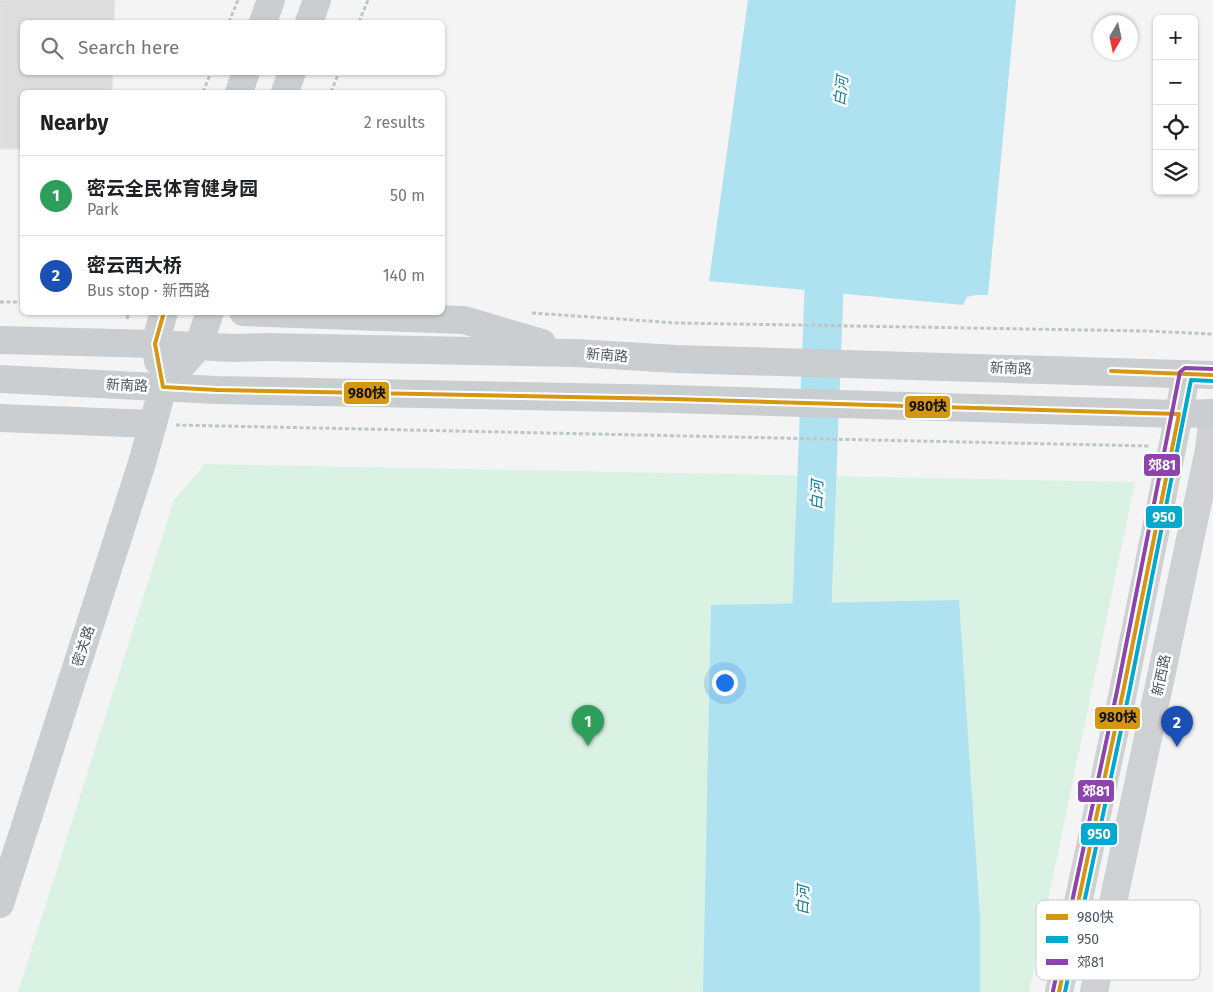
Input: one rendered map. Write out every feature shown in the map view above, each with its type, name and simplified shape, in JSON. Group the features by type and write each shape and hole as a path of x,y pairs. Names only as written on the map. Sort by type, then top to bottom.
{"main road":[{"path":"264,20 271,0"},
{"path":"310,20 317,0"},
{"path":"239,90 245,75"},
{"path":"286,90 291,75"},
{"path":"163,315 155,344 163,387"},
{"path":"163,387 198,347 209,315"},
{"path":"326,315 464,320 575,353"},
{"name":"新南路","path":"0,340 198,347 575,353 676,360 1213,375"},
{"path":"1079,900 1123,692 1186,374"},
{"name":"新南路","path":"0,379 226,390 673,399 1213,415"},
{"name":"密关路","path":"0,904 153,424 163,387"},
{"name":"新西路","path":"1114,900 1209,450 1213,415"},
{"path":"0,418 153,424"}],"path":[{"path":"230,20 238,0"},
{"path":"360,20 368,0"},
{"path":"205,90 210,75"},
{"path":"332,90 338,75"},
{"path":"0,302 20,302"},
{"path":"523,312 677,322 1213,334"},
{"path":"153,424 1173,446"}],"green space":[{"path":"205,464 1135,482 1048,900 1036,900 1036,958 1029,992 18,992 174,500"}],"water":[{"path":"748,0 1016,0 988,295 967,297 963,305 709,281"},
{"path":"959,600 980,917 980,992 703,992 711,605"}],"building":[{"path":"0,0 115,0 114,20 20,20 20,75 113,75 112,90 20,90 20,149 0,149"}],"waterway":[{"name":"白河","path":"810,656 826,238"}],"transit line":[{"name":"980快","path":"163,315 155,344 163,387 217,390 673,399 1179,414 1079,900"},
{"name":"郊81","path":"1072,900 1117,691 1180,372 1185,368 1213,369"},
{"name":"980快","path":"1111,371 1213,375"},
{"name":"950","path":"1085,900 1129,693 1191,380 1213,381"},
{"name":"郊81","path":"1053,991 1055,980"},
{"name":"980快","path":"1059,992 1062,980"},
{"name":"950","path":"1065,992 1068,980"}],"place":[{"name":"密云全民体育健身园","path":"588,746"},
{"name":"密云西大桥","path":"1177,747"}]}
